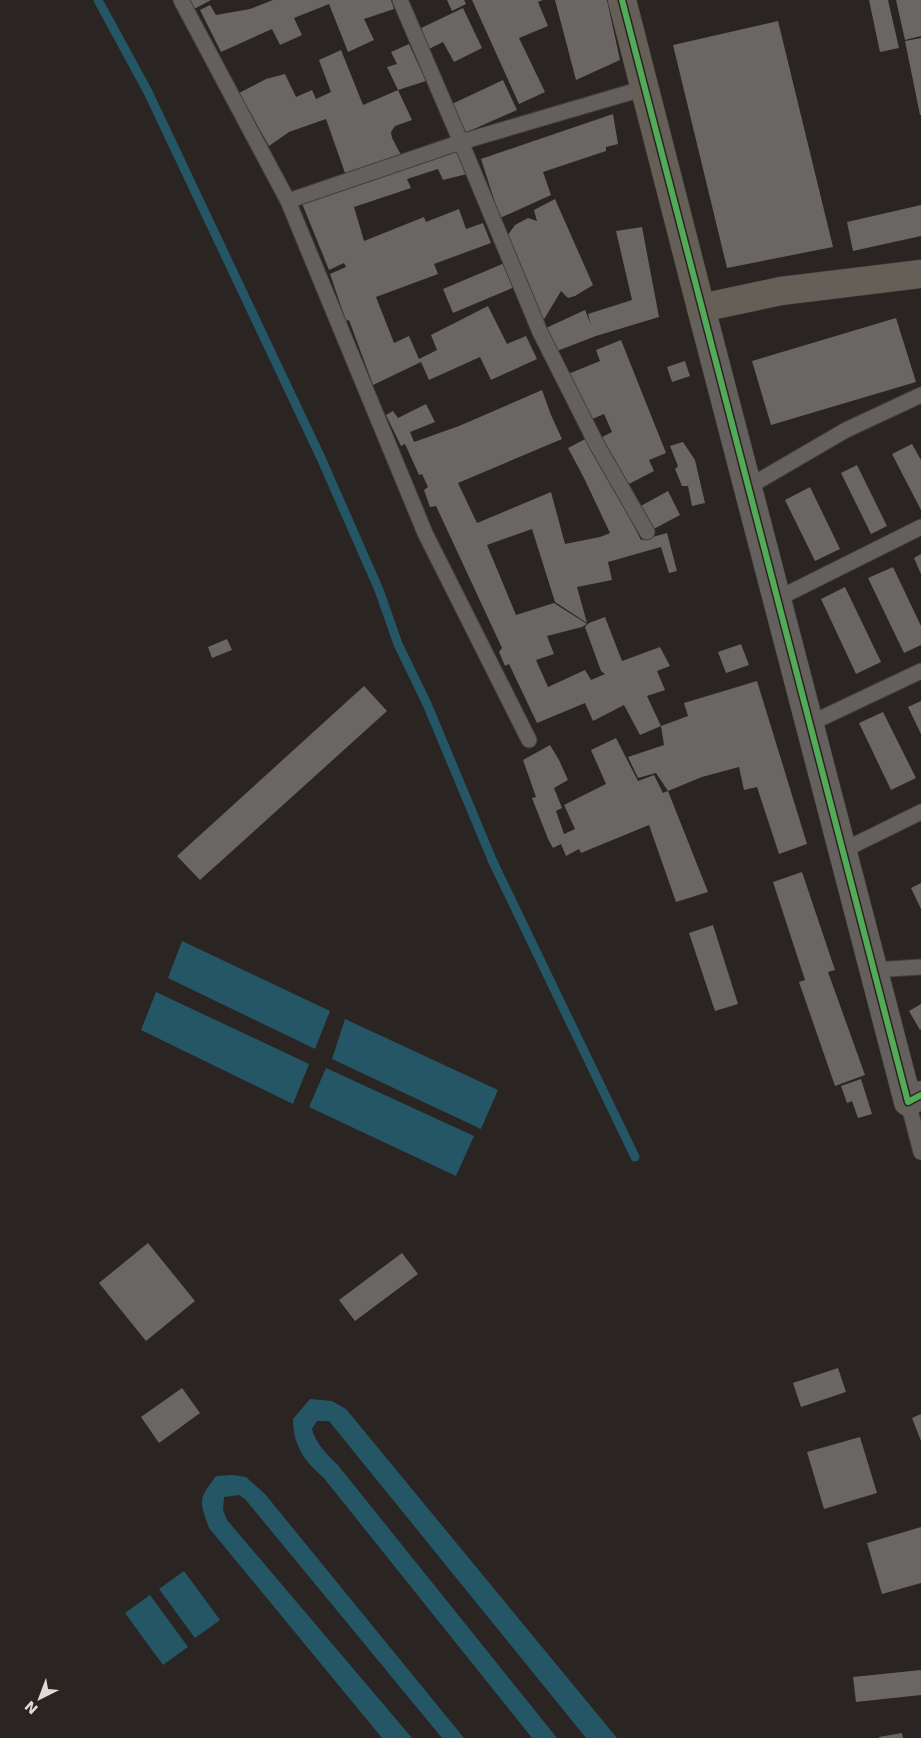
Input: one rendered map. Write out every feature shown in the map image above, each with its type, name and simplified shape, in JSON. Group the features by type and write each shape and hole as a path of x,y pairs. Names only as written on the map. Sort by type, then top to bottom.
{"street":[{"path":"622,0 873,970 914,1099"},
{"path":"701,308 781,291 921,274"}],"lane":[{"path":"181,0 288,201 425,533 529,740"},
{"path":"400,0 540,332 597,445 646,532"},
{"path":"288,201 461,142 645,88"},
{"path":"748,487 846,430 921,395"},
{"path":"777,599 921,527"},
{"path":"809,724 921,671"},
{"path":"842,851 921,812"},
{"path":"873,970 921,967"},
{"path":"914,1099 921,1152"}],"water":[{"path":"182,941 330,1011 315,1049 168,978"},
{"path":"156,992 309,1064 293,1104 141,1030"},
{"path":"345,1019 498,1090 481,1129 332,1059"},
{"path":"326,1068 474,1136 456,1176 309,1107"},
{"path":"310,1399 332,1401 346,1409 617,1738 586,1738 329,1421 317,1421 312,1429 322,1448 337,1464 557,1738 532,1738 301,1452 295,1437 293,1419"},
{"path":"233,1475 246,1477 265,1494 464,1738 442,1738 245,1499 239,1495 224,1497 223,1510 227,1520 412,1738 382,1738 209,1528 202,1506 203,1496 216,1476"},
{"path":"184,1571 220,1620 195,1638 159,1589"},
{"path":"150,1595 188,1647 163,1665 125,1613"}],"building":[{"path":"190,0 211,0 194,9"},
{"path":"273,0 391,0 394,9 364,19 374,40 348,52 329,4 294,18 302,35 280,45 272,29 221,52 200,10 210,5 216,15 250,9"},
{"path":"447,0 464,0 466,4 452,11"},
{"path":"472,0 543,0 538,2 548,26 519,38 545,92 519,104"},
{"path":"555,0 607,0 620,60 576,80"},
{"path":"869,0 888,0 899,48 880,52"},
{"path":"896,0 921,0 921,36 905,40"},
{"path":"463,8 482,48 454,62 443,42 427,50 417,30"},
{"path":"778,21 833,247 727,268 673,45"},
{"path":"921,38 921,115 920,115 905,41"},
{"path":"409,44 426,81 398,90 387,67 397,64 391,52"},
{"path":"341,50 363,105 398,90 412,120 395,126 391,132 401,155 345,173 326,119 289,132 269,146 239,93 266,79 285,74 296,97 312,90 316,99 331,92 319,60"},
{"path":"503,80 517,110 465,133 452,104"},
{"path":"613,114 618,144 606,147 606,151 543,172 551,195 500,218 481,159"},
{"path":"457,151 467,174 443,180 438,169 407,179 411,188 354,207 364,241 424,217 426,222 459,209 466,229 483,223 491,243 434,264 438,274 376,297 394,343 409,336 419,359 437,350 431,335 488,306 507,344 526,336 537,359 491,380 480,357 429,380 421,362 373,385 349,320 346,321 330,274 346,267 344,263 329,270 301,201"},
{"path":"555,199 593,285 568,298 561,291 543,321 507,236 515,225 528,218 537,221 534,210"},
{"path":"921,205 921,236 853,251 847,222"},
{"path":"642,227 659,317 596,336 557,351 546,328 585,310 591,325 588,314 632,300 616,231"},
{"path":"507,262 517,286 453,313 443,289"},
{"path":"896,318 916,382 771,425 752,361"},
{"path":"621,340 666,453 649,460 654,471 627,485 602,437 612,432 604,414 590,420 568,374 600,361 596,350"},
{"path":"685,361 690,376 672,382 667,367"},
{"path":"542,390 562,439 458,483 477,523 551,492 565,544 600,537 610,533 568,448 589,437 641,540 667,533 677,571 669,573 661,547 608,562 612,580 577,587 587,623 555,602 532,529 487,545 516,615 554,603 587,624 547,636 554,654 536,660 548,687 585,670 591,680 605,674 601,671 585,627 589,623 605,617 622,661 660,647 670,666 657,671 665,690 647,696 661,726 640,735 624,705 593,721 585,703 537,723 509,664 505,666 499,652 502,648 436,506 430,507 424,490 428,487 422,474 419,475 405,444 401,446 386,415 393,411 398,418 426,404 435,422 410,432 414,442 459,426"},
{"path":"683,442 695,460 705,503 692,506 688,486 682,486 675,469 678,466 670,446"},
{"path":"912,444 921,460 921,510 892,454"},
{"path":"857,465 887,526 871,534 841,473"},
{"path":"810,487 840,549 815,561 785,500"},
{"path":"668,491 680,515 652,530 639,507"},
{"path":"921,554 921,574 914,558"},
{"path":"893,567 921,626 921,645 904,653 868,578"},
{"path":"845,587 881,662 856,674 821,599"},
{"path":"227,639 232,650 212,658 208,647"},
{"path":"741,644 749,665 726,673 718,652"},
{"path":"757,681 807,844 779,854 757,787 744,790 739,767 702,777 668,791 656,773 638,778 628,757 664,745 661,726 688,716 684,703"},
{"path":"364,686 387,711 200,880 177,856"},
{"path":"921,701 921,734 908,707"},
{"path":"883,712 916,778 891,790 859,723"},
{"path":"616,738 638,781 654,775 663,793 668,791 708,892 676,902 649,825 581,853 579,849 566,856 561,844 553,848 532,798 536,797 523,760 550,745 559,760 568,780 554,788 562,808 556,811 564,834 575,829 564,805 606,784 591,750"},
{"path":"802,872 835,970 828,972 865,1075 835,1086 799,982 805,980 773,882"},
{"path":"921,883 921,909 911,888"},
{"path":"713,925 738,1004 715,1011 689,933"},
{"path":"921,1004 921,1029 920,1030 909,1011"},
{"path":"861,1079 872,1114 858,1118 852,1101 847,1103 841,1086"},
{"path":"148,1243 195,1301 146,1341 99,1283"},
{"path":"402,1253 418,1274 355,1321 339,1300"},
{"path":"838,1368 846,1392 801,1407 793,1383"},
{"path":"182,1388 200,1413 159,1443 141,1417"},
{"path":"921,1414 921,1441 912,1418"},
{"path":"860,1437 877,1493 824,1509 807,1452"},
{"path":"921,1527 921,1583 882,1594 867,1543"},
{"path":"921,1670 921,1695 856,1702 853,1677"},
{"path":"902,1733 903,1738 879,1738 879,1737"}],"waterway":[{"path":"98,0 148,92 321,458 379,590 398,644 427,704 493,862 635,1157"}],"cycle path":[{"path":"622,0 908,1102 921,1095"}]}
